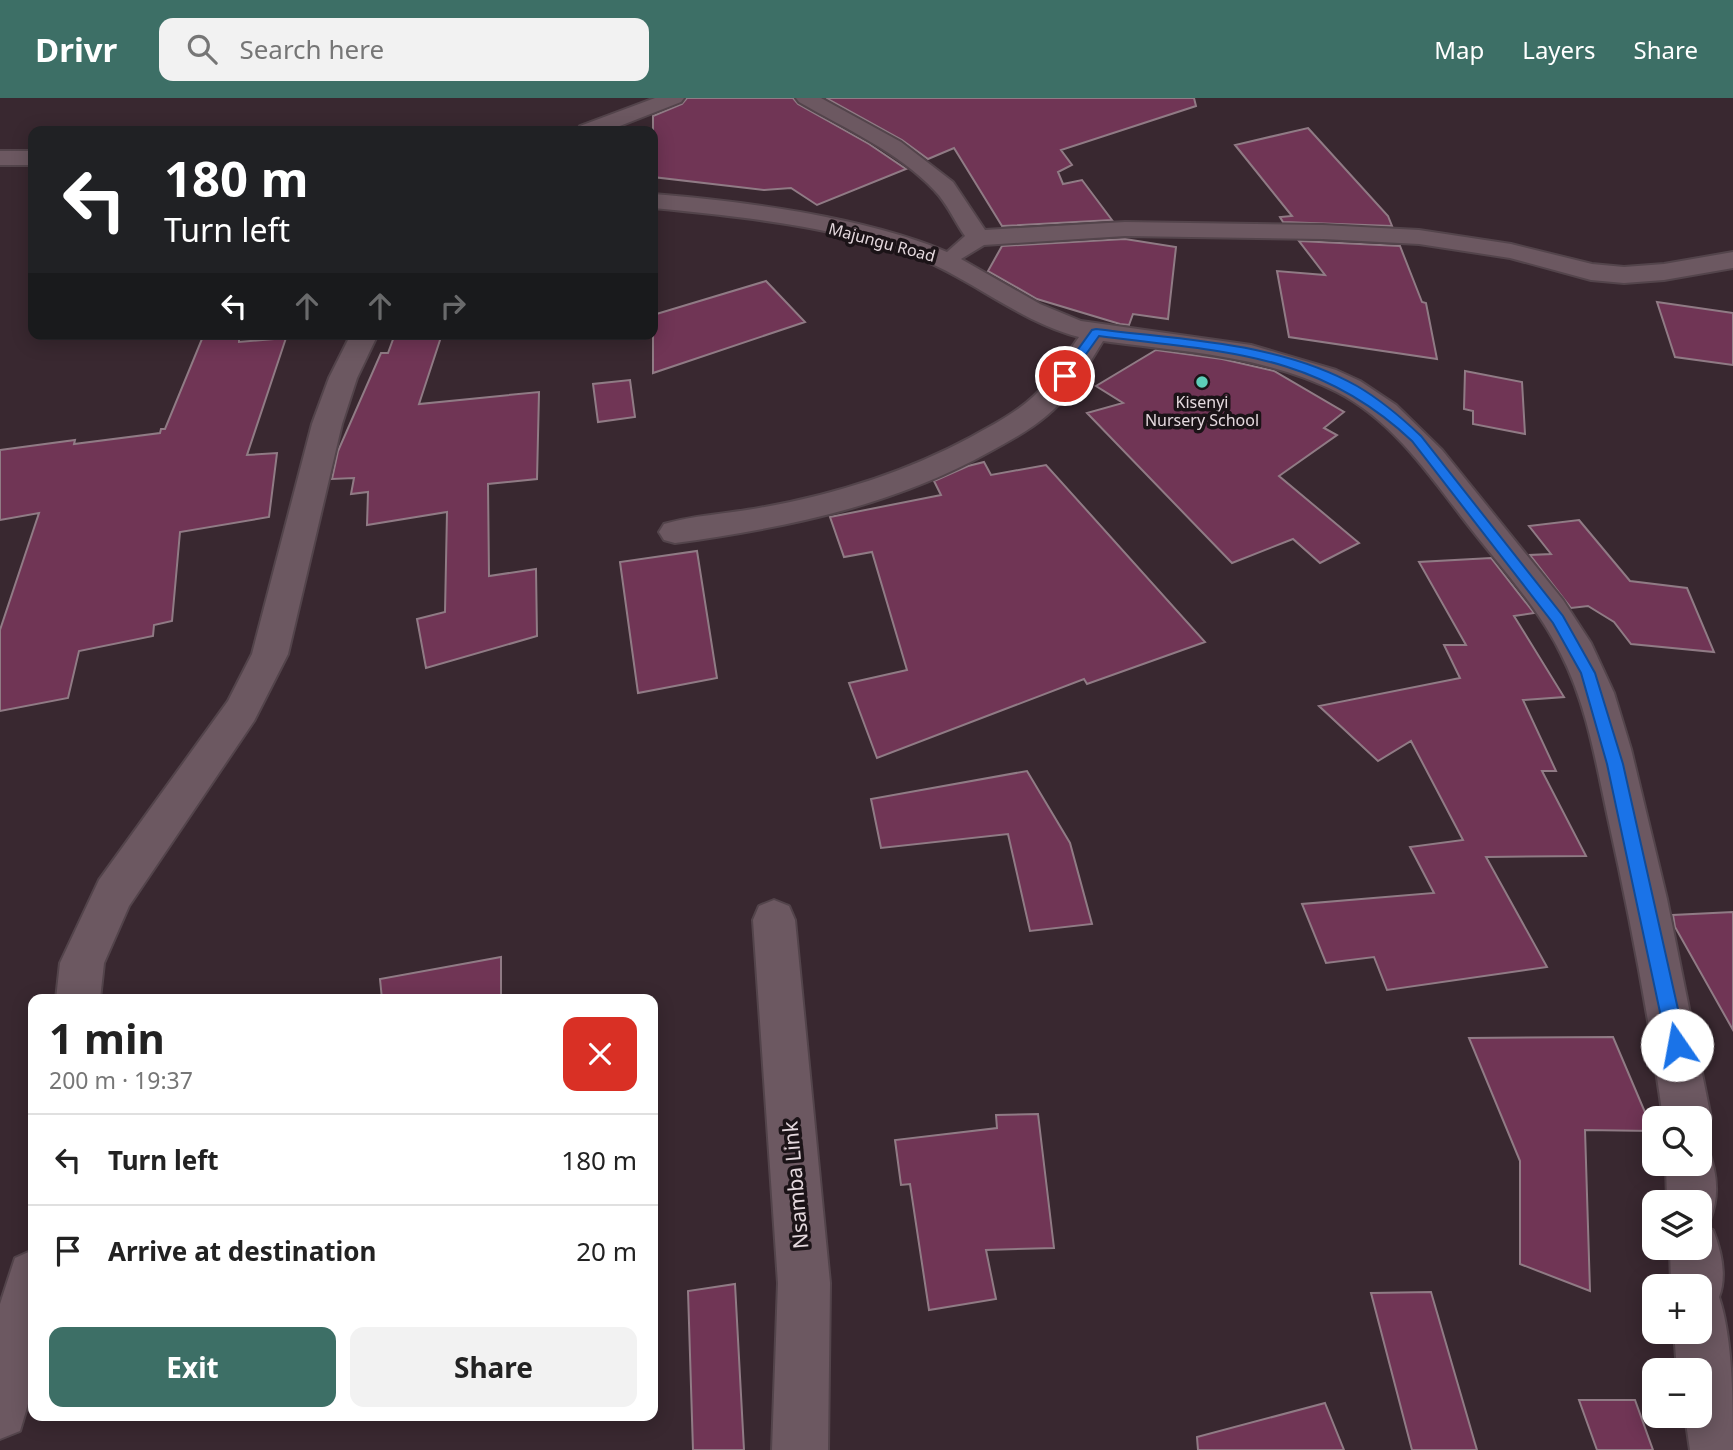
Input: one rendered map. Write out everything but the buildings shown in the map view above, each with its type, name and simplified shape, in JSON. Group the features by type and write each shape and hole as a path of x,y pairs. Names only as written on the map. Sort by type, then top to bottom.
{"street":[{"path":"601,126 674,98"},
{"path":"806,98 893,147 945,187 978,238"},
{"path":"0,158 28,158"},
{"name":"Majungu Road","path":"658,202 770,216 850,231 914,247 947,261 1026,307 1062,324 1096,332 1249,352 1300,365 1352,388 1390,414 1416,438 1558,620 1588,673 1615,764 1677,1045 1685,1106"},
{"path":"947,261 978,238 1054,231 1125,229 1323,232 1419,237 1511,251 1591,272 1624,275 1664,272 1733,260"},
{"path":"675,532 768,520 834,504 930,471 1022,420 1049,397 1096,332"},
{"path":"79,994 82,963 114,894 241,711 270,654 327,424 343,378 362,340"},
{"name":"Nsamba Link","path":"774,920 804,1283 800,1450"},
{"path":"0,1411 10,1332 28,1288"},
{"path":"1702,1344 1718,1450"}],"place":[{"name":"Kisenyi Nursery School","path":"1202,382"}],"route":[{"path":"1065,376 1096,332 1249,352 1300,365 1352,388 1390,414 1416,438 1558,620 1588,673 1615,764 1677,1045"}]}
